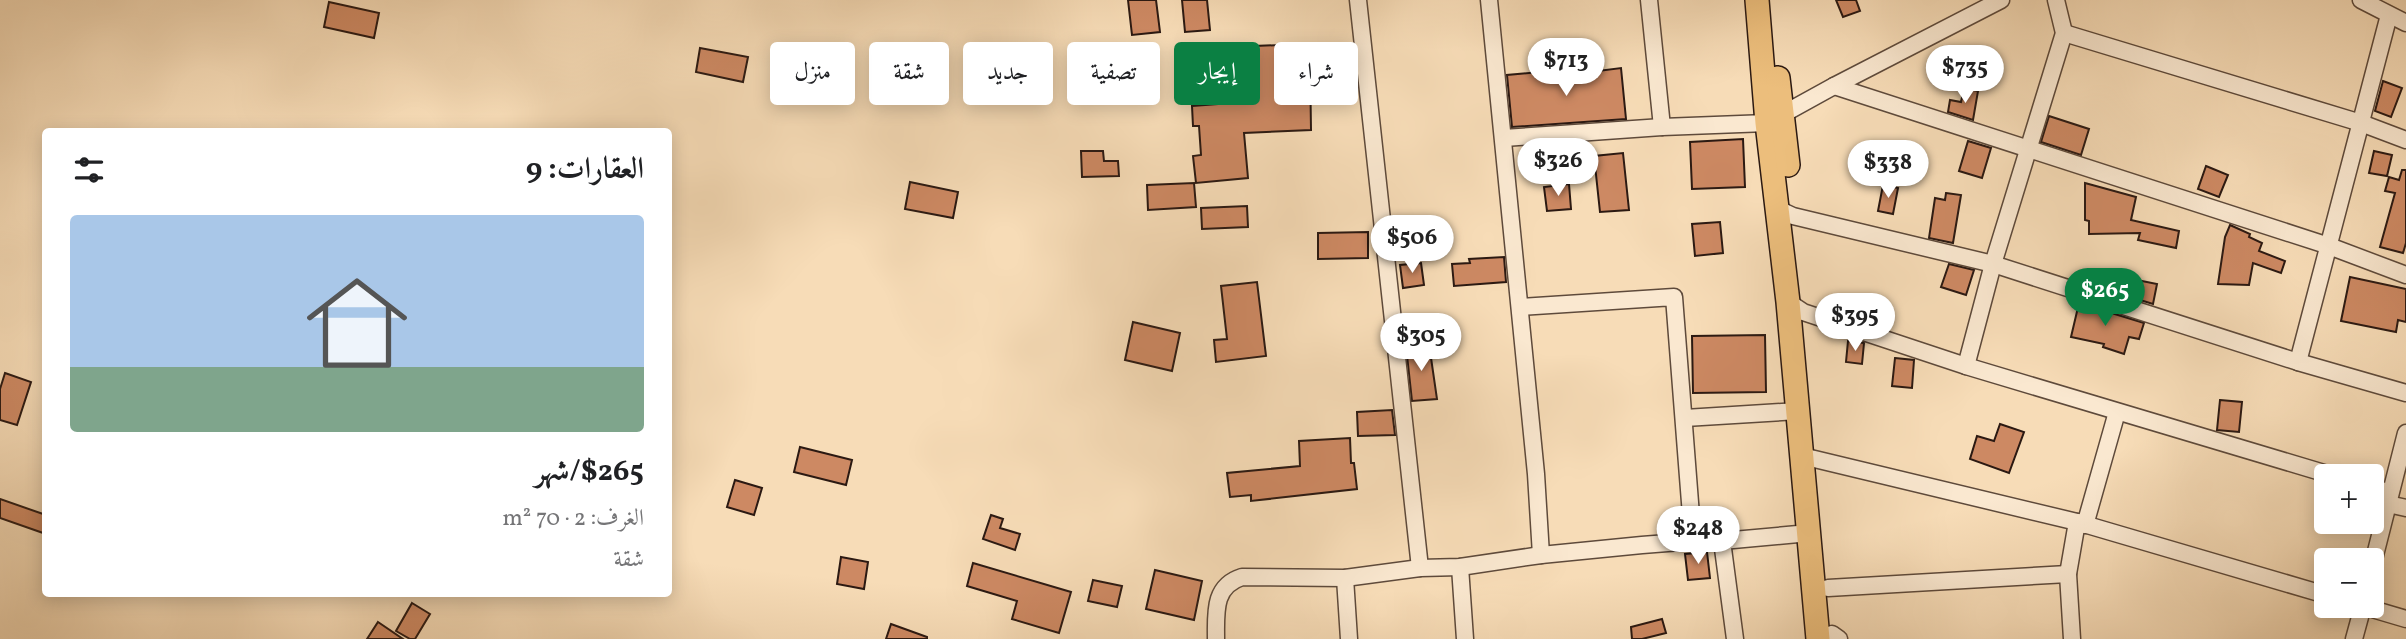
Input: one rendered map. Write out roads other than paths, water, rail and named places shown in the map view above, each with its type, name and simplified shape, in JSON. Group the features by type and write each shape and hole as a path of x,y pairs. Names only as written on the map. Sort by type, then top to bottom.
{"main road":[{"path":"1757,0 1786,213 1810,458 1828,587 1830,638"},
{"path":"1771,0 1775,120"},
{"path":"1795,307 1798,411 1810,458 1809,533 1830,638"}],"street":[{"path":"1358,0 1420,568"},
{"path":"1489,0 1536,474 1541,555"},
{"path":"1649,0 1662,127"},
{"path":"1504,138 1775,120 1834,86 2001,0"},
{"path":"1966,366 1993,264 2064,33 2056,0"},
{"path":"2361,0 2406,23"},
{"path":"2298,362 2389,15"},
{"path":"2064,33 2361,123 2406,140"},
{"path":"1834,86 2329,246 2406,275"},
{"path":"1786,213 1993,264 2298,362 2406,393"},
{"path":"1520,307 1674,297 1693,541"},
{"path":"1795,307 1966,366 2314,470"},
{"path":"1685,418 1798,411"},
{"path":"2072,639 2068,574 2117,412"},
{"path":"2377,548 2406,433"},
{"path":"1810,458 2081,524 2314,592"},
{"path":"2384,495 2406,508"},
{"path":"1216,639 1216,615 1221,593 1229,581 1242,577 1345,578 1420,568 1460,567 1541,555 1809,533"},
{"path":"1722,541 1735,639"},
{"path":"1460,567 1465,639"},
{"path":"1828,587 2068,574"},
{"path":"1345,578 1349,639"},
{"path":"2384,612 2406,618"},
{"path":"2354,639 2360,618"}]}
